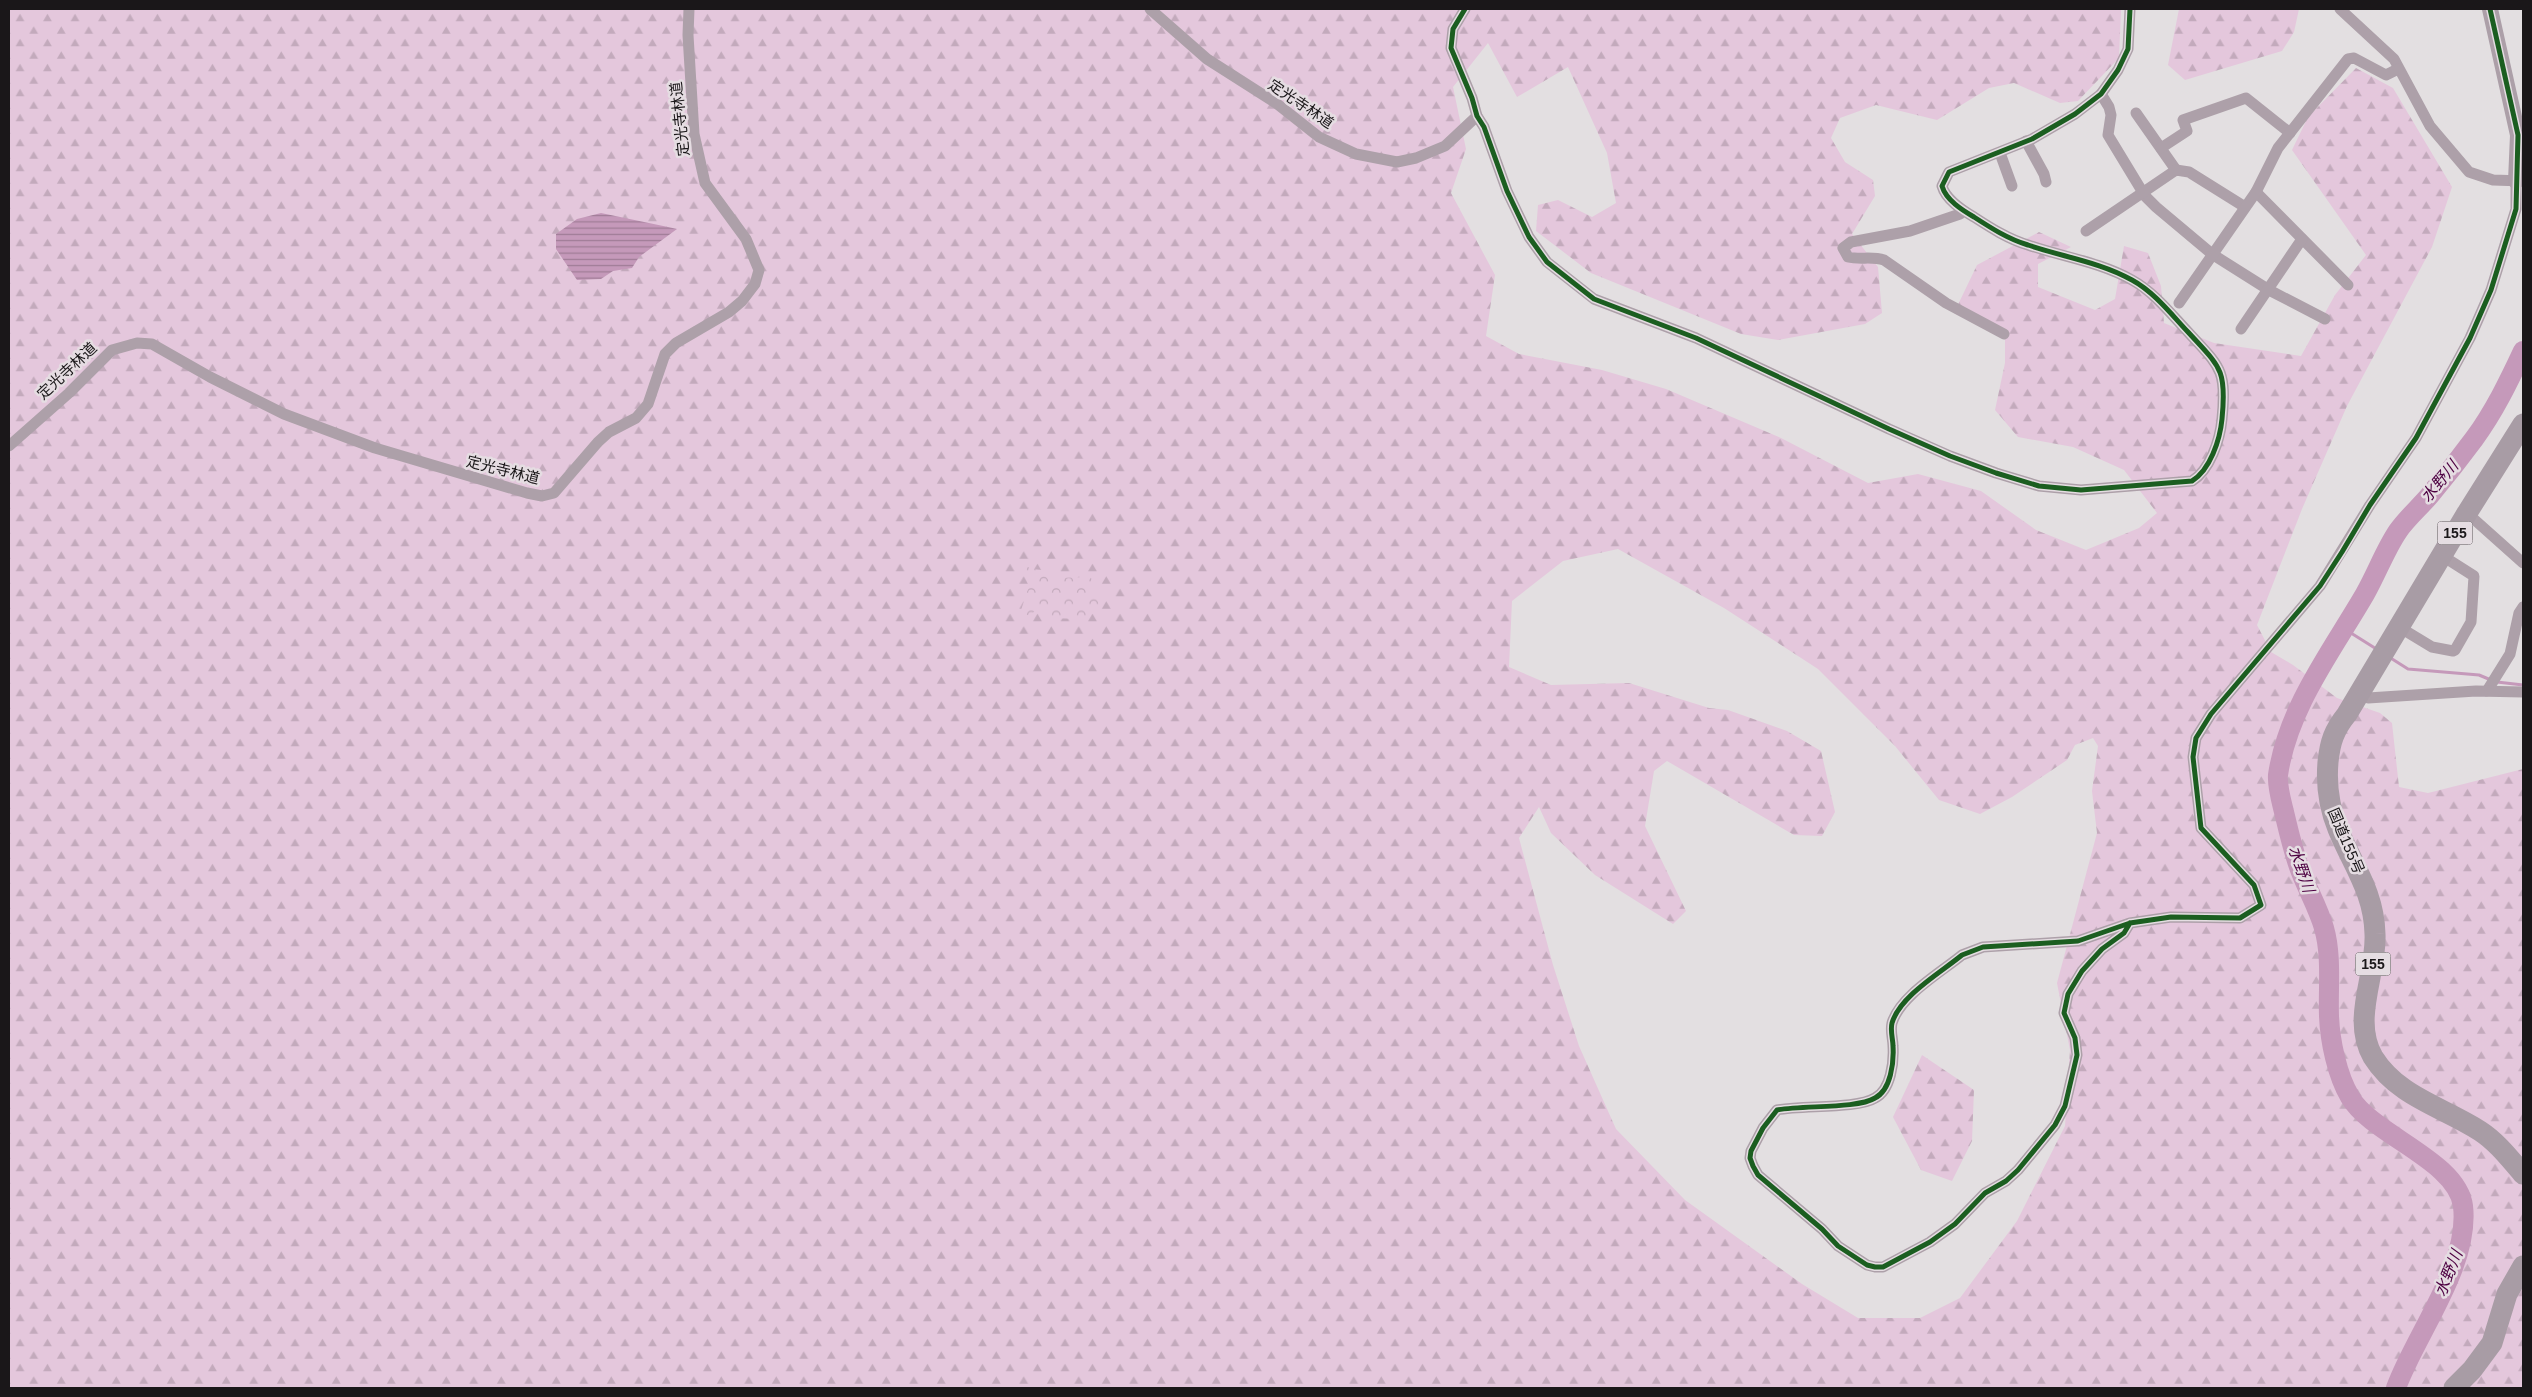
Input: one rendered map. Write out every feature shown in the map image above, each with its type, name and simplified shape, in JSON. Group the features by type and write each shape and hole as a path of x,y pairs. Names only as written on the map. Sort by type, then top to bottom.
{"highway":[{"name":"国道155号","path":"2523,424 2467,513 2347,714 2333,733 2329,748 2327,784 2338,828 2359,869 2372,908 2375,934 2374,961 2364,1013 2367,1044 2384,1071 2410,1094 2481,1132 2523,1174"},
{"path":"2454,1388 2472,1370 2492,1343 2506,1294 2523,1266"}],"street":[{"name":"定光寺林道","path":"9,446 69,393 112,350 137,343 152,344 210,377 284,414 376,448 461,475 510,486 527,493 542,496 554,493 598,442 609,432 636,418 648,404 665,354 676,343 728,312 742,301 755,284 759,270 746,239 705,183 694,134 688,35 689,9"},
{"name":"定光寺林道","path":"1150,9 1207,59 1276,104 1319,137 1356,154 1397,162 1416,158 1445,146 1477,116"},
{"path":"1465,9 1453,29 1451,48 1472,98 1477,116 1484,127 1507,190 1529,236 1547,262 1594,299 1696,338 1897,433 1996,473 2039,486 2081,490 2192,481 2198,477 2207,468 2222,422 2225,390 2222,373 2208,354 2151,294 2134,281 2108,268 2005,236 1962,210 1944,193 1942,186 1949,172 2026,142 2075,114 2100,94 2118,70 2128,49 2130,9"},
{"path":"2340,9 2394,59 2430,126 2469,172 2493,180 2520,181"},
{"path":"2130,923 2124,933 2102,949 2082,970 2068,994 2064,1013 2075,1038 2077,1055 2070,1090 2055,1125 2018,1170 2006,1181 1984,1194 1945,1233 1883,1267 1867,1266 1838,1246 1822,1229 1758,1175 1750,1158 1751,1151 1763,1128 1777,1110 1801,1106 1854,1104 1876,1098 1880,1094 1888,1082 1893,1051 1892,1024 1899,1008 1962,955 1983,947 2078,941 2130,923 2170,917 2240,918 2261,905 2254,884 2201,828 2193,758 2196,738 2211,714 2320,586 2370,505 2416,438 2470,338 2491,290 2516,209 2520,181 2518,135 2490,9"},
{"path":"2179,304 2256,192 2274,155 2348,59 2354,58 2386,75 2398,69"},
{"path":"2100,94 2109,107 2111,115 2108,135 2143,192 2156,207 2212,254 2268,290 2325,319"},
{"path":"2161,148 2187,131 2183,120 2246,98 2290,133"},
{"path":"2136,114 2176,170"},
{"path":"2026,142 2044,174 2046,182"},
{"path":"2000,153 2012,186"},
{"path":"2086,231 2176,170 2189,172 2246,207"},
{"path":"2256,192 2348,285"},
{"path":"1962,210 1960,214 1910,231 1851,242 1843,248 1844,253 1848,257 1858,259 1878,258 1884,260 1946,303 2004,334"},
{"path":"2241,329 2302,238"},
{"path":"2467,513 2523,563"},
{"path":"2389,644 2455,650 2471,622 2474,576 2441,556"},
{"path":"2487,691 2510,654 2518,613 2523,607"},
{"path":"2358,694 2368,698 2487,691 2523,692"}],"green space":[{"path":"9,9 2121,9 2119,58 2078,101 2060,103 2014,83 1989,88 1937,120 1876,105 1840,118 1831,138 1845,162 1873,180 1875,196 1852,234 1878,267 1882,313 1865,324 1778,340 1741,334 1591,273 1536,231 1538,205 1558,200 1592,217 1616,203 1607,153 1568,67 1517,97 1488,43 1453,87 1466,149 1451,193 1495,275 1486,336 1519,354 1602,370 1666,389 1781,438 1868,483 1918,474 1981,491 2036,530 2086,550 2139,528 2157,513 2124,470 2073,447 2018,437 1995,410 2005,363 2005,336 1954,313 1977,265 2039,232 2071,247 2038,264 2038,287 2095,310 2115,299 2124,246 2148,253 2161,286 2164,323 2214,343 2301,356 2335,295 2366,255 2292,150 2308,117 2356,68 2393,88 2452,187 2432,247 2347,406 2302,509 2257,625 2271,652 2293,665 2337,698 2380,713 2392,723 2399,787 2428,793 2523,769 2523,1388 9,1388","holes":["1618,549 1724,608 1818,669 1895,746 1939,800 1980,814 2012,797 2067,760 2075,745 2093,738 2098,746 2092,791 2097,833 2057,983 2070,1050 2065,1126 2017,1221 1960,1298 1920,1318 1858,1318 1802,1284 1685,1200 1616,1129 1579,1046 1553,965 1519,838 1539,807 1551,833 1595,875 1673,924 1686,911 1645,826 1654,771 1667,761 1794,835 1822,836 1835,812 1821,751 1787,731 1728,710 1709,708 1629,683 1551,685 1509,667 1512,601 1563,561"]},
{"path":"2179,9 2299,9 2294,32 2282,51 2185,80 2168,65"},
{"path":"1021,562 1031,569 1043,570 1056,578 1090,577 1100,592 1102,600 1100,610 1081,619 1049,618 1044,609 1038,607 1032,614 1024,616 1020,613 1029,586 1025,577 1017,568"},
{"path":"1922,1055 1974,1090 1972,1141 1952,1181 1921,1170 1893,1117"}],"shaded area":[{"path":"601,213 677,229 639,257 632,268 613,271 601,279 577,280 556,249 556,234 577,219"}],"waterway":[{"name":"水野川","path":"2396,1388 2450,1275 2463,1229 2463,1206 2457,1190 2446,1175 2430,1161 2376,1124 2361,1111 2345,1088 2335,1058 2331,1036 2329,961 2324,928 2295,854 2280,796 2278,775 2283,750 2301,703 2365,594 2393,538 2447,474 2481,429 2501,396 2523,351"},
{"path":"2343,628 2378,650"},
{"path":"2389,657 2408,669 2479,675 2491,680"},
{"path":"2497,682 2523,685"}],"cycle path":[{"path":"1465,9 1453,29 1451,48 1472,98 1477,116 1484,127 1507,191 1529,237 1547,262 1594,299 1696,338 1950,456 2039,486 2081,490 2192,481 2198,476 2204,470 2213,454 2221,427 2223,389 2219,370 2208,353 2169,311 2140,285 2107,269 2021,243 1960,208 1947,196 1942,186 1949,172 2032,139 2075,114 2101,94 2118,70 2128,49 2130,9"},
{"path":"2130,923 2124,933 2102,949 2082,971 2068,994 2064,1013 2075,1038 2077,1055 2065,1106 2055,1125 2018,1170 2006,1181 1985,1193 1955,1224 1930,1242 1883,1267 1867,1265 1838,1246 1822,1229 1758,1175 1750,1158 1751,1151 1763,1128 1777,1110 1856,1104 1875,1098 1885,1089 1892,1067 1893,1043 1891,1026 1896,1013 1912,994 1962,955 1983,947 2078,941 2130,923 2171,917 2240,918 2261,905 2254,885 2201,828 2193,757 2196,738 2211,714 2320,586 2370,505 2416,438 2470,338 2491,290 2516,209 2518,135 2490,9"}]}
